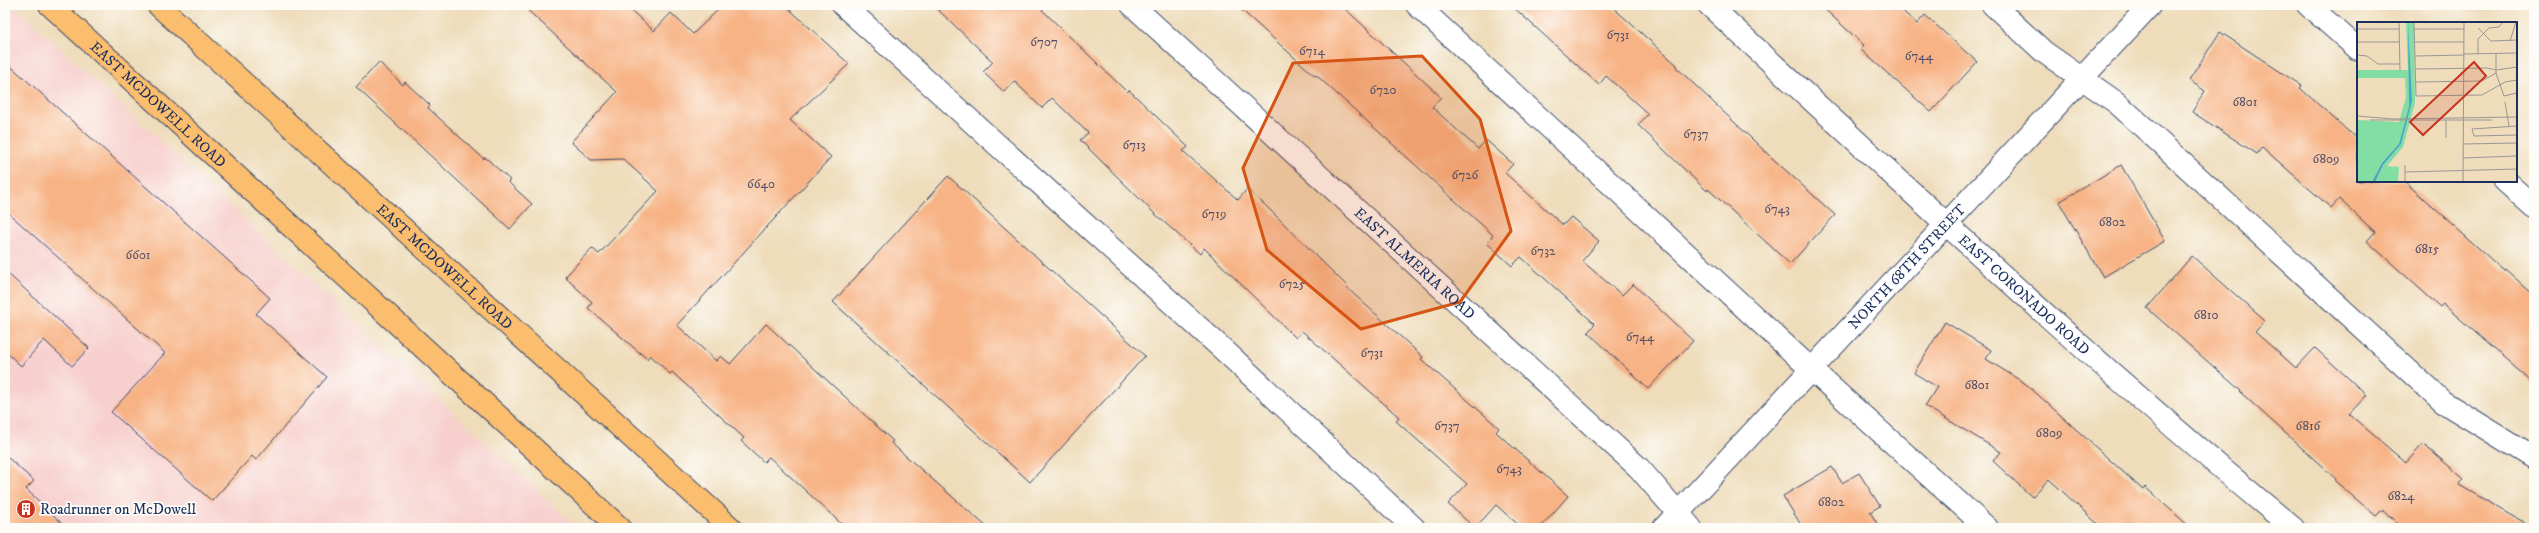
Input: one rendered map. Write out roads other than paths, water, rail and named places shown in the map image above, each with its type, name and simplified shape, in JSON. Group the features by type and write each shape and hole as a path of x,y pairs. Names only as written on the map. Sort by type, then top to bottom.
{"main road":[{"name":"EAST MCDOWELL ROAD","path":"50,5 620,528"},
{"name":"EAST MCDOWELL ROAD","path":"158,5 731,528"}],"street":[{"path":"843,5 1227,353 1414,528"},
{"name":"EAST ALMERIA ROAD","path":"1132,5 1639,468 1678,523"},
{"path":"1418,5 1812,370 1987,528"},
{"name":"EAST CORONADO ROAD","path":"1709,5 1946,224 2228,474 2293,528"},
{"path":"1993,5 2044,52 2117,103 2443,402 2534,458"},
{"name":"NORTH 68TH STREET","path":"1678,523 1812,370 2150,5"},
{"path":"2308,5 2357,48"},
{"path":"2506,182 2534,207"}],"place":[{"name":"Roadrunner on McDowell","path":"26,509"}]}
